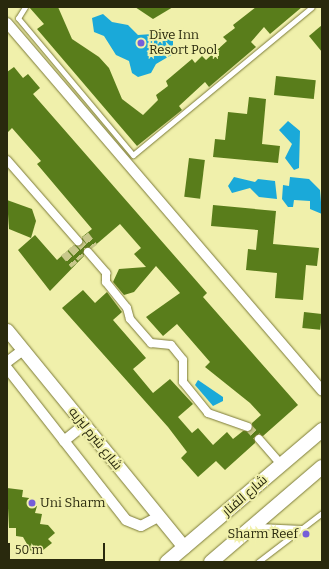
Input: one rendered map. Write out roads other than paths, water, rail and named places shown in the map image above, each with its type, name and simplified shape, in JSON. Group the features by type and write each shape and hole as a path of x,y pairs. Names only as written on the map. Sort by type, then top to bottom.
{"main road":[{"name":"شارع الفنار","path":"167,562 322,430"},
{"path":"211,562 322,467"}],"street":[{"path":"7,23 322,391"},
{"path":"7,160 78,241"},
{"path":"88,252 106,272 106,282 127,308 130,319 151,343 171,345 183,360 183,382 208,413 248,427"},
{"name":"شارع شرم ليزيه","path":"7,330 184,547"},
{"path":"7,362 23,350"},
{"path":"7,368 126,520 141,526 158,516"},
{"path":"64,441 84,425"},
{"path":"259,440 281,464"}],"lane":[{"path":"25,7 18,18 133,155 312,7"},
{"path":"258,562 322,513"},
{"path":"253,526 302,528"}],"water":[{"name":"Dive Inn Resort Pool","path":"103,14 112,22 128,25 138,35 167,33 173,40 173,54 156,64 151,73 138,77 132,73 129,61 116,55 104,36 94,32 92,18"},
{"path":"288,121 300,131 299,168 294,170 285,158 292,144 279,130"},
{"path":"234,177 255,182 258,179 275,181 277,199 259,197 250,188 232,193 228,186"},
{"path":"290,177 309,179 320,190 322,214 310,209 310,201 294,200 293,207 288,207 282,199 283,185 289,186"},
{"path":"198,380 223,397 223,401 213,406 195,385"}],"tunnel":[{"path":"85,235 94,247"},
{"path":"78,241 88,252"},
{"path":"71,247 81,258"},
{"path":"64,253 74,265"},
{"path":"248,427 259,439"}],"place":[{"name":"Dive Inn Resort Pool","path":"141,43"},
{"name":"Uni Sharm","path":"32,503"},
{"name":"Sharm Reef","path":"306,534"}]}
